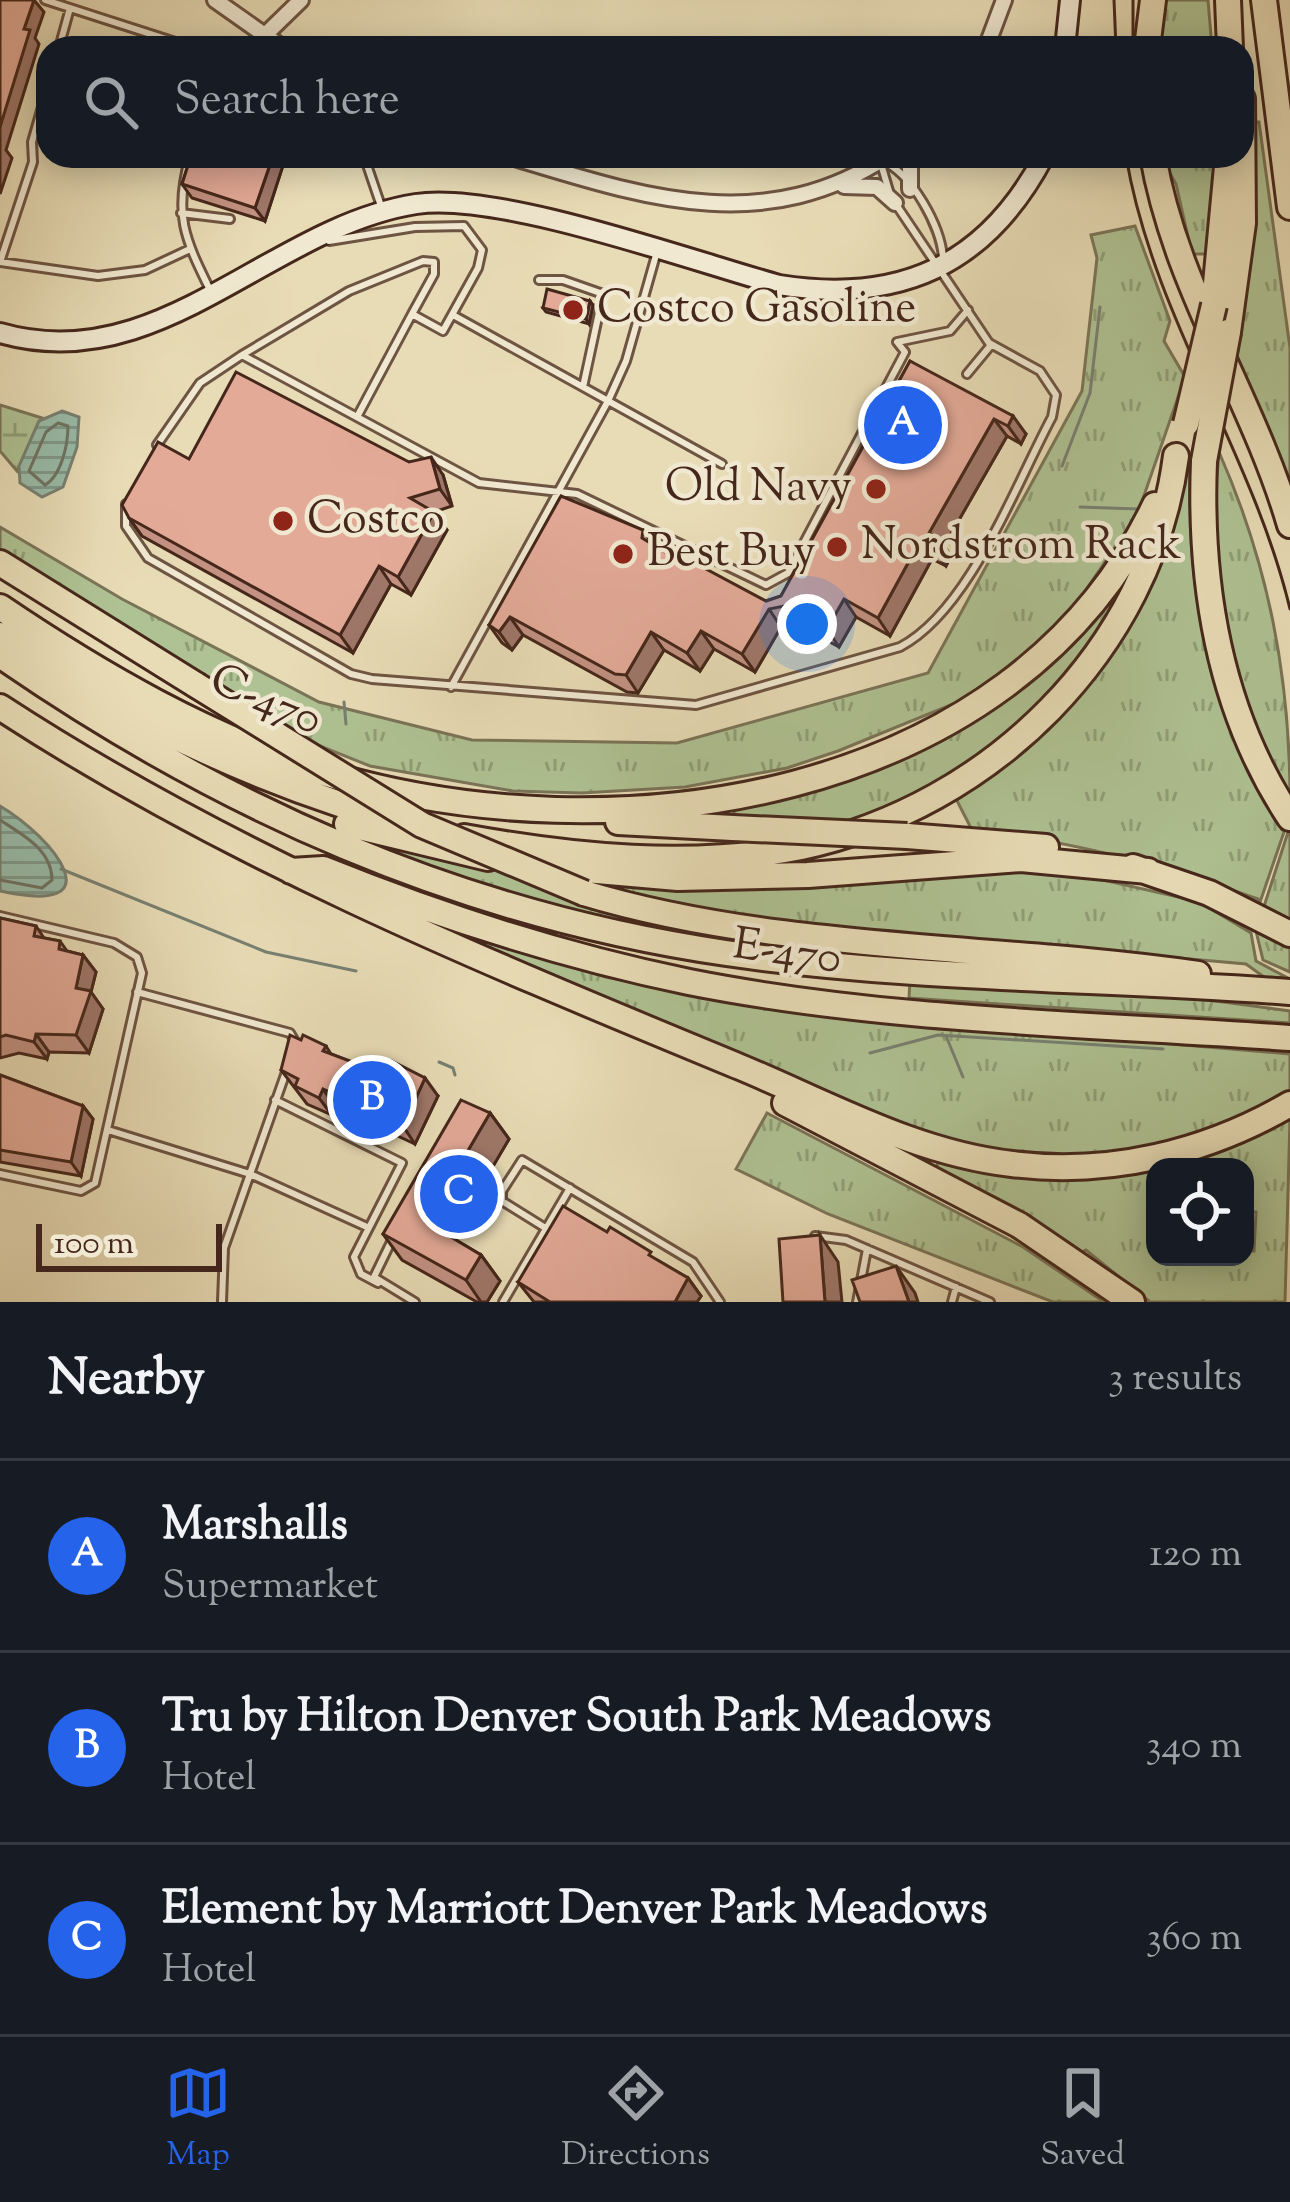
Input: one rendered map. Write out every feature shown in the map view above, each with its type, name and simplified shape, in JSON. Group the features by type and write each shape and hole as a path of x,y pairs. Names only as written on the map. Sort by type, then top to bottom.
{"highway":[{"path":"1149,36 1153,0"},
{"path":"1228,0 1230,36"},
{"path":"1264,0 1290,207"},
{"path":"1156,168 1180,266 1274,476 1290,525"},
{"path":"521,811 649,806 760,790 860,762 952,722 1024,673 1093,603 1138,538 1176,456 1214,304 1227,168"},
{"path":"1243,168 1243,223 1204,461 1204,552 1214,632 1251,745 1290,818"},
{"path":"0,634 178,740 291,788 384,818 503,844 589,854 688,857 786,849 860,830 920,806 990,762 1049,710 1099,650 1137,587 1168,508 1176,456"},
{"path":"0,562 411,819 515,868 644,910 819,935 1089,960 1286,992"},
{"name":"C-470","path":"0,608 148,695 280,758 400,793 521,811"},
{"path":"0,655 201,782 329,843 455,891 580,926 799,962 1286,992"},
{"path":"0,707 112,776 289,871 706,1057 915,1142 1007,1164 1075,1167 1142,1160 1199,1145 1290,1104"},
{"path":"103,722 218,777 316,814 408,842 540,867 732,878 1036,860 1148,871"},
{"path":"521,811 546,818 1034,845 1148,871 1208,893 1290,934"},
{"name":"E-470","path":"289,871 322,869 516,939 732,989 915,1012 1290,1038"},
{"path":"706,1057 727,1074 1019,1225 1132,1302"}],"main road":[{"path":"1066,36 1070,0"},
{"path":"0,333 45,342 96,340 166,319 383,211 436,202 480,206 821,292 885,288 943,267 1003,218 1036,168"}],"street":[{"path":"215,0 249,29 265,35 301,0"},
{"path":"990,36 1004,0"},
{"path":"552,168 662,198 716,207 784,201 866,168"},
{"path":"910,168 910,189"},
{"path":"833,185 866,183 895,202"}],"lane":[{"path":"45,0 157,36"},
{"path":"62,36 70,8"},
{"path":"36,128 33,162 0,262 98,276 145,270 190,249"},
{"path":"186,168 179,191 181,213 190,249 213,296"},
{"path":"368,168 383,211"},
{"path":"133,489 126,526 148,558 351,674 451,687 695,705 885,653 921,636 957,594 1056,405 1048,377 991,344 943,267 918,241 881,168"},
{"path":"893,168 937,228 943,267"},
{"path":"181,213 230,219"},
{"path":"314,242 368,238 416,227 464,226 482,250 453,315 443,331 412,314"},
{"path":"451,687 608,401 626,361 657,251"},
{"path":"153,453 200,383 349,291 391,271 430,261 434,274 357,418"},
{"path":"539,280 563,280 603,294 583,386"},
{"path":"242,355 478,483 596,501 756,583 774,584 788,573 905,352 897,342 950,331 968,310"},
{"path":"453,315 722,464"},
{"path":"967,374 991,344"},
{"path":"0,916 126,948 140,963 107,1130 90,1189 0,1174"},
{"path":"137,992 290,1033 295,1048"},
{"path":"222,1302 224,1248 288,1066"},
{"path":"275,1100 402,1163 354,1257 361,1274 415,1302"},
{"path":"107,1130 250,1174 367,1227"},
{"path":"547,1229 504,1205 502,1191 512,1172 527,1160 693,1262 720,1302"},
{"path":"503,1302 570,1188"},
{"path":"378,1283 377,1263 401,1223"},
{"path":"809,1236 830,1236 867,1249 990,1302"},
{"path":"857,1302 867,1249"},
{"path":"952,1302 956,1287"}],"green space":[{"path":"1164,0 1208,0 1211,36 1160,36"},
{"path":"1254,122 1259,122 1290,348 1290,506 1232,367 1254,190"},
{"path":"1167,168 1216,168 1210,254 1192,254 1176,184"},
{"path":"1135,226 1170,321 1164,341 1185,377 1138,513 1071,612 1013,666 958,702 787,768 685,787 582,793 513,791 370,766 285,732 0,553 0,527 122,599 319,702 472,740 677,743 928,673 1082,391 1097,258 1091,235"},
{"path":"0,405 42,418 17,471 0,451"},
{"path":"1219,452 1251,537 1273,623 1286,710 1290,800 1251,718 1227,633 1216,545"},
{"path":"1190,461 1192,559 1207,654 1237,745 1284,832 1258,908 1258,899 1152,865 972,830 954,795 1060,710 1178,498"},
{"path":"1143,547 1096,642 1027,721 941,784 840,827 733,817 736,804 899,756 988,713 1075,639"},
{"path":"1290,826 1290,972 1263,960 1256,931"},
{"path":"335,828 787,945 777,949 713,941 553,910 332,834"},
{"path":"1028,871 1081,875 1183,898 1186,894 1251,933 1256,961 1288,978 1264,977 1246,964 720,917 565,878"},
{"path":"455,933 606,977 781,1011 1290,1054 1290,1093 1193,1133 1106,1153 1062,1155 967,1145 913,1132"},
{"path":"910,979 1193,998 1290,1011 1290,1023 909,998"},
{"path":"767,1113 1023,1247 1104,1302 1053,1302 828,1214 736,1169"},
{"path":"1290,1119 1285,1302 1150,1302 1086,1250 1078,1254 935,1172 938,1162 1051,1179 1146,1170 1146,1266 1254,1266 1254,1158 1198,1158"}],"water":[{"path":"62,411 79,417 77,447 63,487 42,497 20,483 19,466 39,421"},
{"path":"0,806 55,854 66,884 57,893 36,896 0,891"}],"building":[{"path":"0,0 34,0 24,29 30,30 0,127"},
{"path":"187,168 269,168 255,208 182,184"},
{"path":"547,289 590,301 586,319 543,308"},
{"path":"910,361 1013,416 1008,426 994,419 929,533 939,538 933,548 920,541 878,618 844,599 827,629 784,606 769,609 742,654 701,631 687,653 651,632 626,675 615,674 510,617 499,632 489,625 561,496 643,530 642,538 688,566 691,561 766,601 781,596"},
{"name":"Costco","path":"236,372 409,462 431,457 440,489 410,498 434,512 398,577 379,566 340,635 129,518 122,505 158,442 189,459"},
{"path":"0,918 36,926 34,936 60,941 59,949 83,955 76,988 91,991 76,1035 36,1034 34,1042 0,1037"},
{"path":"290,1035 301,1040 303,1035 326,1046 323,1051 387,1075 392,1061 425,1078 403,1126 323,1089 319,1098 295,1086 298,1079 281,1070"},
{"path":"0,1075 83,1106 71,1162 0,1150"},
{"path":"461,1100 490,1113 426,1222 481,1255 466,1280 383,1234"},
{"path":"563,1206 607,1232 610,1227 688,1278 675,1302 550,1302 518,1282"},
{"path":"820,1235 825,1302 783,1302 779,1239"},
{"path":"896,1266 909,1302 860,1302 852,1280"}],"waterway":[{"path":"1062,466 1090,393 1100,307"},
{"path":"1080,507 1138,509"},
{"path":"344,702 346,724"},
{"path":"61,869 266,952 356,971"},
{"path":"870,1053 938,1035 1163,1049"},
{"path":"946,1036 963,1077"},
{"path":"439,1062 453,1068 455,1075"}],"tram line":[{"path":"1114,0 1116,36"},
{"path":"1133,0 1133,36"},
{"path":"1129,168 1158,272 1252,494 1290,609"}],"place":[{"name":"Costco Gasoline","path":"573,310"},
{"name":"Marshalls","path":"903,425"},
{"name":"Old Navy","path":"876,489"},
{"name":"Costco","path":"283,521"},
{"name":"Nordstrom Rack","path":"837,547"},
{"name":"Best Buy","path":"623,554"},
{"name":"Tru by Hilton Denver South Park Meadows","path":"372,1100"},
{"name":"Element by Marriott Denver Park Meadows","path":"459,1194"}]}
